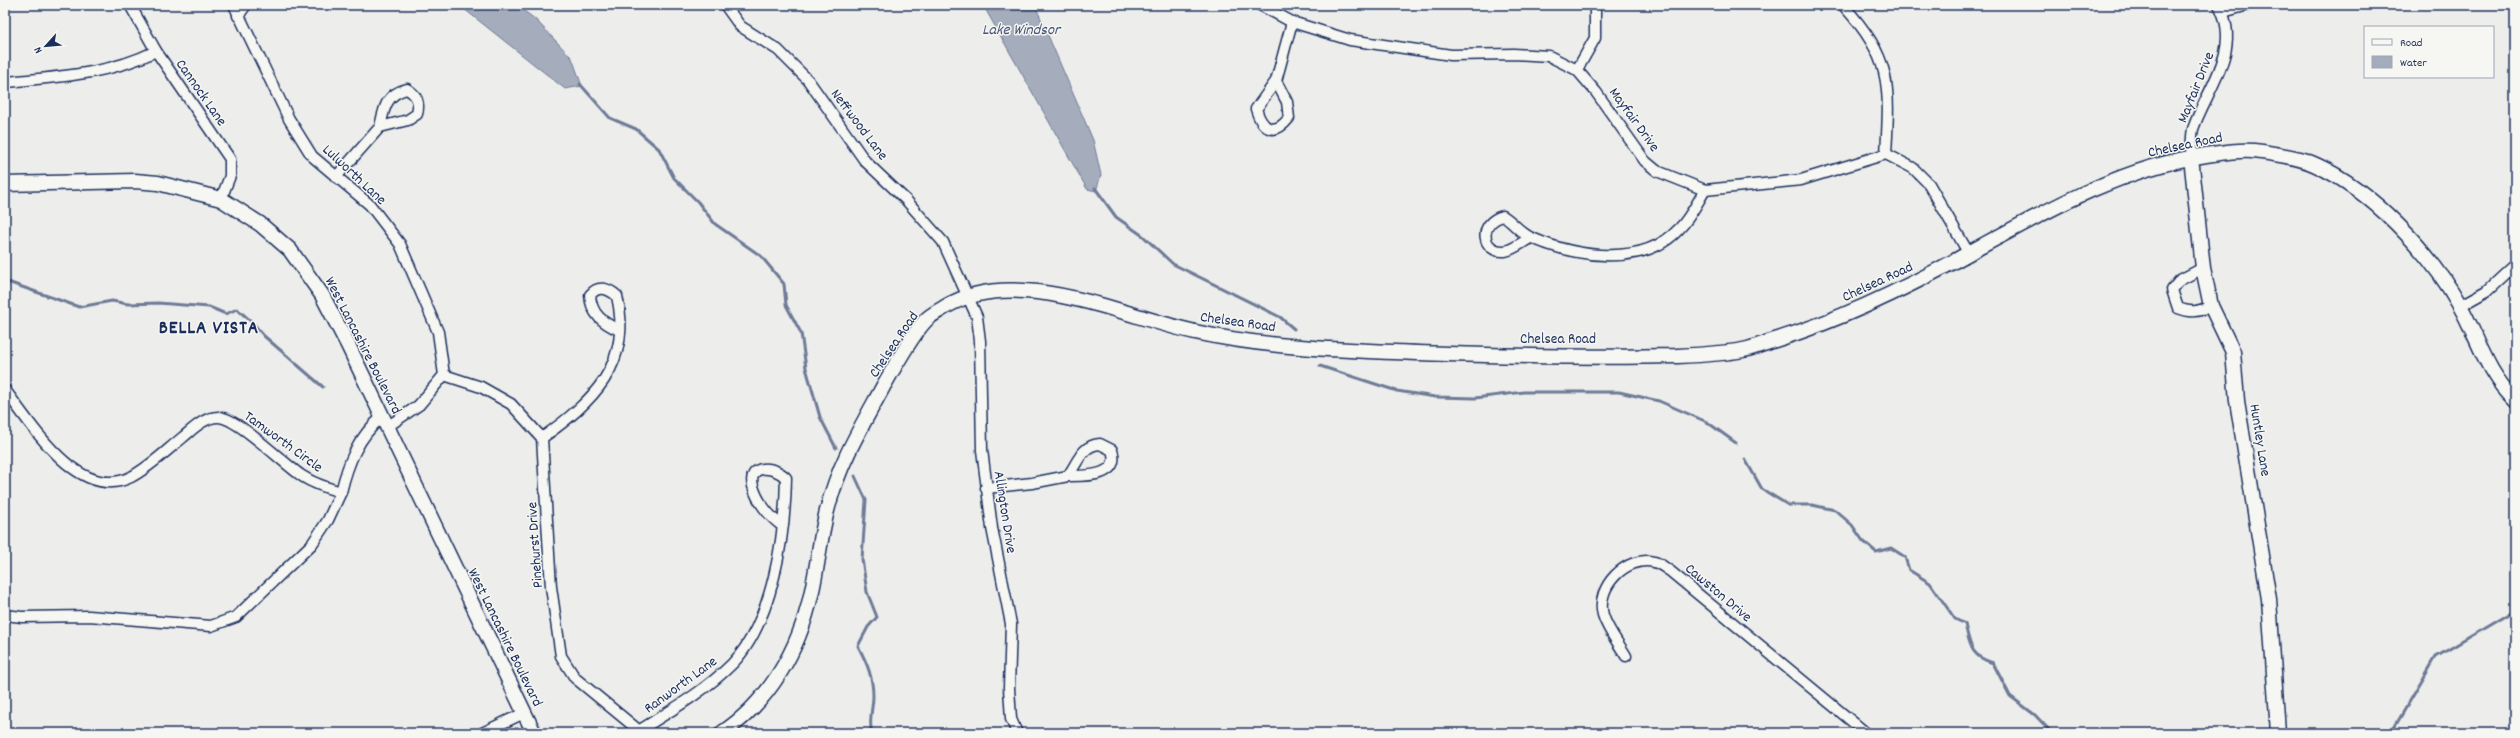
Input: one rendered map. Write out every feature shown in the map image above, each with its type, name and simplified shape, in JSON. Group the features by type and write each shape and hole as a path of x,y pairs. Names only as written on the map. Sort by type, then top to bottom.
{"street":[{"name":"Cannock Lane","path":"130,5 156,51 230,159 230,176 221,199"},
{"name":"Lulworth Lane","path":"234,5 289,119 312,156 370,205 400,244 438,332 444,375"},
{"path":"238,16 246,5"},
{"name":"Neffwood Lane","path":"725,5 740,26 778,50 808,80 865,160 906,200 943,242 968,296"},
{"name":"Mayfair Drive","path":"1260,5 1292,22 1350,40 1406,50 1451,55 1514,54 1549,56 1577,70 1645,160 1657,171 1705,190 1801,180 1886,154"},
{"path":"1577,70 1595,38 1595,5"},
{"path":"1843,5 1868,36 1885,69 1888,106 1886,154 1913,168 1929,184 1969,254"},
{"path":"2221,8 2248,5"},
{"name":"Mayfair Drive","path":"2191,157 2193,131 2226,58 2227,33 2221,8"},
{"path":"1276,81 1292,22"},
{"path":"5,82 101,72 125,65 156,51"},
{"path":"336,177 380,127"},
{"name":"Chelsea Road","path":"722,733 740,721 770,688 796,645 810,600 828,504 850,448 895,366 927,319 951,303 968,296 1009,289 1051,294 1198,333 1267,343 1332,349 1464,354 1679,356 1743,350 1812,329 1905,287 1969,254 2038,214 2118,179 2165,162 2230,151 2252,150 2311,162 2340,177 2398,226 2429,260 2460,306 2493,374 2515,400"},
{"name":"Huntley Lane","path":"2191,157 2203,268 2211,306 2233,352 2235,364 2237,401 2270,612 2273,690 2278,733"},
{"name":"West Lancashire Boulevard","path":"5,184 135,181 158,183 221,199 260,224 290,250 322,294 534,733"},
{"path":"1530,238 1582,254 1614,255 1634,252 1666,240 1680,228 1705,190"},
{"path":"2460,306 2488,291 2515,265"},
{"path":"2203,268 2180,280 2172,290 2174,300 2178,308 2188,312 2200,311 2211,306"},
{"name":"Allington Drive","path":"968,296 977,317 980,341 980,415 986,488 1011,624 1009,688 1011,719 1017,733"},
{"path":"384,422 419,405 444,375 481,387 511,404 542,438 576,413 602,385 615,360 619,330"},
{"name":"Tamworth Circle","path":"5,390 44,441 68,467 95,478 116,481 131,477 203,422 218,417 234,423 301,476 316,484 340,492"},
{"name":"Tamworth Circle","path":"5,615 22,617 88,616 212,626 224,623 236,617 312,544 328,520 340,492 352,455 375,423 384,422"},
{"name":"Pinehurst Drive","path":"542,438 551,587 561,656 575,678 641,732"},
{"name":"Ranworth Lane","path":"641,732 714,680 748,644 766,606 778,560 786,478 779,470 769,468 758,470 753,475 752,485 769,516 781,525"},
{"path":"986,488 1032,483 1068,476"},
{"name":"Cawston Drive","path":"1626,656 1603,615 1602,594 1614,575 1639,562 1655,562 1670,571 1866,733"},
{"path":"482,733 524,713"}],"water":[{"path":"459,5 516,5 535,19 572,58 582,86 565,89"},
{"name":"Lake Windsor","path":"983,5 1035,5 1093,140 1101,175 1096,191 1087,189"}],"waterway":[{"path":"580,84 610,118 636,129 659,149 674,178 698,202 715,224 761,256 784,284 786,305 801,333 806,368 820,417 836,448"},
{"path":"1095,188 1116,217 1143,236 1173,264 1280,317 1294,329"},
{"path":"5,281 79,307 112,301 128,304 158,303 209,307 226,314 237,309 252,322 264,336 323,387"},
{"path":"1320,366 1397,391 1435,397 1475,398 1524,392 1619,392 1659,401 1707,422 1736,443"},
{"path":"1745,459 1762,489 1788,505 1812,505 1835,510 1852,525 1863,541 1876,552 1891,548 1905,557 1909,570 1930,583 1955,619 1965,624 1972,649 1980,657 1993,663 2010,696 2035,715 2052,733"},
{"path":"855,476 866,500 862,559 867,592 877,617 868,627 858,646 871,676 873,696 870,724 872,733"},
{"path":"2391,733 2436,657 2515,610"}],"district":[{"name":"BELLA VISTA","path":"209,326"}]}
